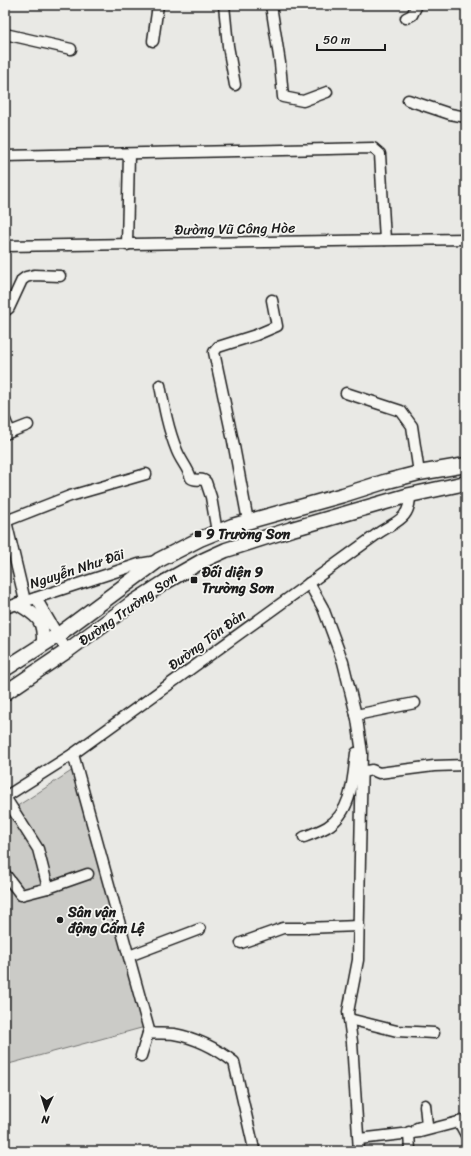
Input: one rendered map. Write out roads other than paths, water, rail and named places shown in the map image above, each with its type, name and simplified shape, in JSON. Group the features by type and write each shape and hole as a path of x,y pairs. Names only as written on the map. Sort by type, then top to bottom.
{"highway":[{"name":"Đường Trường Sơn","path":"5,670 58,635 159,560 183,547 217,532 248,521 419,473 466,465"},
{"name":"Đường Trường Sơn","path":"5,693 67,651 131,604 204,560 226,550 292,529 410,495 466,483"}],"main road":[{"path":"22,603 39,619 43,631 43,644"}],"street":[{"path":"152,41 158,5"},
{"path":"224,5 228,46 235,85"},
{"path":"271,5 280,63 283,97 303,101 327,92"},
{"path":"406,18 412,15 417,5"},
{"path":"5,34 71,49"},
{"path":"408,100 450,114 466,117"},
{"path":"5,156 373,148 380,154 385,240"},
{"path":"127,245 129,154"},
{"name":"Đường Vũ Công Hòe","path":"5,246 466,239"},
{"path":"5,311 9,308 22,280 26,277 34,275 60,276"},
{"path":"248,521 214,352 218,347 256,335 277,326 272,300"},
{"path":"160,385 165,415 178,453 191,478 195,480 202,479 206,482 211,497 217,532"},
{"path":"346,393 401,411 412,426 419,473"},
{"path":"5,420 7,433 28,425"},
{"path":"22,603 6,519 70,496 146,474"},
{"name":"Đường Tôn Đản","path":"5,797 73,754 380,532 406,515 410,506 410,495"},
{"name":"Nguyễn Như Đãi","path":"5,608 139,564 159,560"},
{"path":"309,583 323,608 343,662 356,715 362,753 358,960 348,1012 359,1151"},
{"path":"36,598 67,651"},
{"path":"356,715 415,703"},
{"path":"304,837 328,826 345,810 353,783 359,734"},
{"path":"73,754 149,1030 141,1056"},
{"path":"362,772 372,770 379,773 434,766 466,765"},
{"path":"5,797 38,849 48,888"},
{"path":"5,874 21,895 48,888 88,874"},
{"path":"241,943 283,928 359,926"},
{"path":"129,956 200,930"},
{"path":"349,1019 397,1031 434,1034"},
{"path":"148,1033 172,1034 191,1039 211,1046 234,1062 254,1149"},
{"path":"411,1132 418,1127 427,1125 425,1105"},
{"path":"359,1139 420,1132 463,1121 466,1135"},
{"path":"410,1151 411,1132"}],"place":[{"name":"9 Trường Sơn","path":"198,534"},
{"name":"Đối diện 9 Trường Sơn","path":"194,580"},
{"name":"Sân vận động Cẩm Lệ","path":"60,920"}]}
